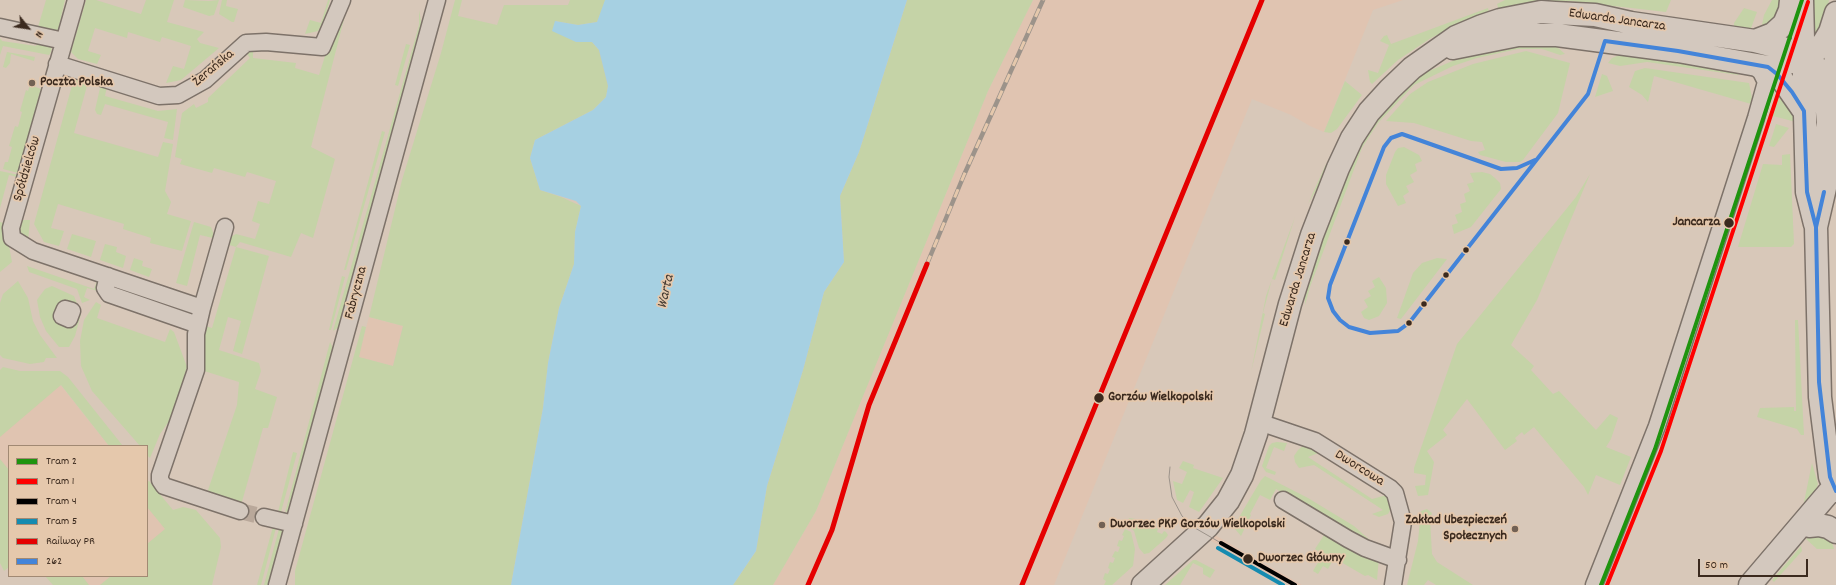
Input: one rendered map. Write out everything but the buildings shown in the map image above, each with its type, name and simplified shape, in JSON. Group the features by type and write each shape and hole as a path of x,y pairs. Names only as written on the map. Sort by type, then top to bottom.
{"street":[{"name":"Spółdzielców","path":"76,0 11,228 12,238 33,251 202,308"},
{"name":"Żerańska","path":"57,64 159,96 178,95 205,80 246,43 266,42 322,47 342,0"},
{"name":"Fabryczna","path":"277,585 437,0"},
{"path":"1754,41 1773,34 1784,24 1790,10 1791,0"},
{"path":"1802,0 1802,58 1807,192 1816,227 1819,382 1830,477 1836,489"},
{"name":"Edwarda Jancarza","path":"1143,585 1202,532 1219,513 1242,474 1259,422 1303,262 1344,154 1360,126 1385,94 1412,68 1456,37 1498,21 1541,12 1570,13 1616,18 1631,23 1754,41 1786,49 1812,63 1821,74 1824,83 1828,122"},
{"path":"1836,12 1836,20"},
{"name":"Edwarda Jancarza","path":"1436,52 1518,35 1557,36 1596,38 1760,66 1780,67 1815,52 1824,42 1836,12"},
{"path":"1570,13 1585,22 1596,38 1631,23"},
{"path":"0,27 64,41"},
{"path":"1816,227 1825,188 1828,122 1833,91 1836,53"},
{"path":"1760,66 1781,78 1804,111"},
{"path":"1594,585 1657,426 1756,118 1766,82 1760,66"},
{"path":"225,227 198,325 196,370 160,475 160,480 164,486 240,511"},
{"path":"108,276 105,288 109,294 198,325"},
{"path":"1819,382 1836,406"},
{"name":"Dworcowa","path":"1259,422 1315,441 1390,488 1398,500 1403,522 1393,585"},
{"path":"1760,585 1809,526 1836,489"},
{"path":"1750,585 1836,489"},
{"path":"1283,500 1365,548 1398,560"},
{"path":"264,517 294,524"},
{"path":"1809,526 1819,525 1828,527 1836,532"}],"shaded area":[{"path":"1033,0 1403,0 1373,10 1324,132 1291,115 1252,99 1054,585 773,585 816,511 988,91"},
{"path":"369,317 403,326 393,366 358,357"},
{"path":"55,378 108,445 8,445 8,514 0,503 0,422"},
{"path":"148,494 177,531 148,553"},
{"path":"1213,534 1302,585 1288,585 1208,539"},
{"path":"58,577 118,577 108,585 64,585"}],"green space":[{"path":"46,0 65,0 58,31 38,27"},
{"path":"86,0 96,0 141,14 146,0 174,0 167,22 204,32 197,39 200,43 219,48 181,80 166,83 173,66 184,69 191,46 162,37 160,42 128,32 127,38 95,28 88,51 101,55 97,64 78,59 71,52"},
{"path":"185,0 219,0 214,15 209,16 183,7"},
{"path":"222,0 227,0 226,6 238,9 234,22 219,14"},
{"path":"328,0 330,0 324,20 318,31 305,34 310,20 321,23"},
{"path":"349,0 311,147 335,159 313,238 301,233 291,257 240,242 236,247 226,244 229,238 236,234 255,239 260,224 252,221 258,201 269,204 276,181 247,172 245,177 214,168 212,173 180,164 182,159 175,157 182,113 194,104 196,108 208,102 208,98 250,58 245,51 253,48 253,58 296,63 295,68 319,75 326,53"},
{"path":"455,0 462,0 458,16 497,25 504,5 568,5 570,0 606,0 597,22 578,25 555,21 576,42 592,42 599,50 608,86 606,97 593,110 535,140 530,158 540,190 581,206 575,232 574,264 559,308 548,363 543,408 511,585 295,585 295,571 362,326 366,327 359,357 393,366 403,326 369,317 402,180 441,53"},
{"path":"907,0 1033,0 988,91 816,511 773,585 733,585 756,551 767,486 803,370 824,292 844,262 840,196 859,152"},
{"path":"1505,0 1671,0 1666,12 1570,1 1546,2 1499,10 1497,4"},
{"path":"1772,0 1787,0 1783,15 1761,30 1764,15"},
{"path":"1809,0 1829,0 1824,24 1813,41"},
{"path":"1488,8 1489,12 1469,19 1431,38 1398,60 1372,84 1370,82 1368,70 1378,73 1389,45 1380,41 1384,36 1387,35 1391,44"},
{"path":"1744,8 1757,12 1750,31 1734,29 1734,23"},
{"path":"419,10 422,26 339,327 333,331 419,25"},
{"path":"0,38 2,41 36,46 38,42 52,45 51,52 49,55 3,46 0,55"},
{"path":"1525,43 1556,46 1565,54 1560,55 1542,49 1518,49 1477,58 1453,66 1414,85 1378,123 1362,148 1310,287 1305,305 1305,288 1310,266 1352,159 1373,122 1413,80 1429,71 1469,54"},
{"path":"406,44 410,45 398,86 395,85"},
{"path":"1526,51 1570,63 1558,113 1520,162 1506,162 1480,155 1478,152 1485,150 1482,142 1471,141 1414,123 1386,121 1410,94 1428,82 1473,64"},
{"path":"7,52 35,57 34,61 11,54 10,63 6,68 3,67"},
{"path":"1625,53 1742,70 1738,75 1647,62 1620,66 1608,63 1612,58"},
{"path":"1645,68 1749,83 1752,98 1751,104 1654,76 1648,102 1642,95 1629,87 1635,71"},
{"path":"1602,74 1607,76 1613,91 1595,97"},
{"path":"74,78 84,80 87,86 74,133 158,157 163,142 173,144 165,191 171,202 167,214 191,221 182,251 150,243 151,238 123,229 124,224 58,204 51,228 64,231 59,246 44,242 34,224"},
{"path":"1345,81 1362,95 1337,129 1331,133 1324,132"},
{"path":"30,85 41,89 18,173 3,169 5,162 8,162 12,147 9,146 15,126 18,127 22,112 20,111 26,90 28,91"},
{"path":"104,85 107,86 105,96 158,111 177,109 173,140 164,138 168,122 105,104 101,115 97,114 95,110 100,88"},
{"path":"1778,88 1793,108 1796,122 1769,115"},
{"path":"1776,124 1789,128 1774,147 1769,146"},
{"path":"382,131 385,132 346,270 344,270"},
{"path":"1404,147 1419,155 1422,161 1415,164 1417,171 1410,175 1414,182 1406,186 1409,192 1403,196 1406,203 1398,206 1386,184 1386,175 1395,152 1398,148"},
{"path":"1790,154 1794,244 1791,247 1738,247 1763,164 1782,165 1782,155"},
{"path":"1326,164 1327,172 1308,204 1321,175"},
{"path":"0,171 19,175 21,178 9,175 0,208"},
{"path":"1482,172 1490,174 1495,178 1500,183 1501,189 1471,227 1454,234 1452,225 1458,223 1455,215 1462,212 1460,204 1466,202 1464,194 1470,191 1467,184 1474,182 1470,173"},
{"path":"1590,174 1537,300 1511,345 1534,366 1531,370 1553,394 1559,391 1596,430 1610,414 1618,418 1611,439 1606,447 1631,457 1620,485 1596,475 1588,495 1584,487 1534,427 1524,435 1522,432 1515,438 1517,441 1505,450 1467,399 1443,430 1447,435 1427,451 1434,462 1428,495 1418,496 1415,486 1425,485 1426,475 1414,473 1414,468 1457,344 1576,197"},
{"path":"1295,217 1275,280 1272,279"},
{"path":"21,220 30,220 28,241 17,232"},
{"path":"0,222 7,224 6,230 12,262 0,272"},
{"path":"194,222 211,227 214,235 213,238 200,235 187,286 176,283"},
{"path":"72,234 96,241 91,257 67,249"},
{"path":"105,244 117,247 116,252 126,256 123,268 100,260"},
{"path":"236,247 269,256 242,354 233,351 241,321 228,317 219,350 259,363 261,371 255,389 277,397 268,428 263,428 241,505 207,493 237,405 239,382 201,370 202,325 212,328"},
{"path":"134,258 143,261 142,266 152,269 149,277 130,270"},
{"path":"1437,258 1447,259 1401,319 1397,318 1413,273 1422,263"},
{"path":"27,266 94,289 97,280 101,282 98,291 87,288 84,297 90,300 82,303 77,289 29,272"},
{"path":"342,276 345,277 331,330 329,330"},
{"path":"1379,277 1386,288 1387,303 1379,316 1369,320 1364,318 1361,312 1368,307 1364,300 1371,296 1368,291 1375,287 1372,281"},
{"path":"1272,279 1263,313 1265,314 1251,372 1266,296"},
{"path":"18,281 28,298 33,321 40,335 57,358 46,358 44,362 30,364 3,358 0,355 0,303 3,294"},
{"path":"52,286 74,296 81,314 75,336 69,347 59,347 46,331 40,317 37,300 45,289"},
{"path":"96,302 101,305 97,318 165,342 170,329 174,332 187,367 172,417 160,434 150,458 148,456 148,445 139,445 92,391 81,366 80,341 84,320"},
{"path":"1795,320 1798,320 1804,435 1801,435 1797,429 1757,417 1760,408 1794,407 1794,411 1796,411"},
{"path":"330,342 333,348 290,509 285,513"},
{"path":"3,367 20,371 60,371 68,377 122,445 108,445 61,385 0,437 0,370"},
{"path":"1272,443 1287,443 1284,451 1274,447 1266,468 1276,472 1275,475 1266,472 1262,466 1269,446"},
{"path":"1304,445 1321,452 1308,457 1372,499 1387,495 1392,507 1388,514 1379,517 1372,514 1383,510 1314,465 1299,468 1295,462 1294,456"},
{"path":"293,452 297,453 281,512 278,512"},
{"path":"0,459 8,469 8,568 4,571 0,563"},
{"path":"1183,461 1194,465 1193,468 1223,478 1199,512 1189,507 1194,492 1190,490 1183,503 1177,500 1173,481 1182,484 1187,472 1179,468"},
{"path":"1812,463 1818,484 1811,503 1804,502"},
{"path":"1265,476 1308,498 1354,526 1375,546 1276,489 1270,500 1260,495 1241,536 1235,529 1235,524 1261,480"},
{"path":"148,482 173,510 183,507 196,510 220,538 221,547 212,585 100,585 110,577 148,577 148,543 165,529 148,508"},
{"path":"1427,509 1432,513 1430,519 1432,554 1437,562 1473,585 1436,585 1428,580 1424,585 1407,585 1418,541 1421,511"},
{"path":"1129,518 1136,519 1134,523 1140,525 1141,522 1147,524 1146,527 1151,529 1152,526 1158,529 1157,532 1162,534 1164,531 1168,535 1149,553 1144,554 1139,548 1134,531 1127,524"},
{"path":"274,523 277,524 261,585 257,585"},
{"path":"280,525 284,528 268,585 264,585"},
{"path":"1125,529 1131,532 1135,549 1133,566 1112,585 1104,585 1106,581 1103,579 1105,573 1108,574 1110,562 1113,563 1115,558 1112,557 1115,551 1118,552 1120,547 1117,546 1119,540 1122,541 1124,536 1122,535"},
{"path":"1326,532 1379,558 1377,580 1368,575 1365,576 1334,558 1328,569 1323,566 1318,574 1313,571 1323,554 1315,549"},
{"path":"1817,532 1832,542 1834,549 1817,549 1806,539"},
{"path":"1801,546 1802,551 1774,582 1772,580"},
{"path":"1193,560 1196,560 1215,570 1210,578 1203,574 1203,568 1193,563 1180,585 1165,585"},
{"path":"46,577 83,577 89,585 53,585"}],"water":[{"name":"Warta","path":"605,0 907,0 859,152 840,196 844,262 824,292 803,370 767,486 756,551 733,585 511,585 543,408 548,363 559,308 574,264 575,232 581,206 576,201 540,190 530,158 535,140 593,110 606,97 608,86 599,50 592,42 576,42 552,31 555,21 578,25 597,22"}],"tunnel":[{"path":"240,511 264,517"}],"tram line":[{"name":"2","path":"1601,585 1655,449 1802,0"},
{"name":"1","path":"1607,585 1661,451 1808,2"},
{"path":"1170,467 1169,477 1172,497 1182,516 1195,528 1221,543"},
{"name":"4","path":"1221,543 1295,585"},
{"name":"5","path":"1218,548 1283,585"}],"railway":[{"path":"927,264 964,175 1043,0"}],"rail line":[{"name":"PR","path":"1022,585 1262,0"},
{"name":"PR","path":"808,585 832,530 869,405 927,264"}],"transit line":[{"name":"262","path":"1535,160 1517,168 1501,169 1402,134 1391,138 1384,147 1330,285 1328,298 1333,311 1340,320 1349,327 1370,333 1398,331 1409,323 1588,94 1605,41 1678,51 1768,67 1777,74 1792,92 1804,111 1807,192 1816,227"},
{"name":"262","path":"1824,192 1816,227 1819,382 1830,477 1836,491"}],"place":[{"name":"Poczta Polska","path":"32,83"},
{"name":"Jancarza","path":"1729,223"},
{"name":"Gorzów Wielkopolski","path":"1099,398"},
{"name":"Dworzec PKP Gorzów Wielkopolski","path":"1102,525"},
{"name":"Zakład Ubezpieczeń Społecznych","path":"1515,529"},
{"name":"Dworzec Główny","path":"1248,559"}]}
